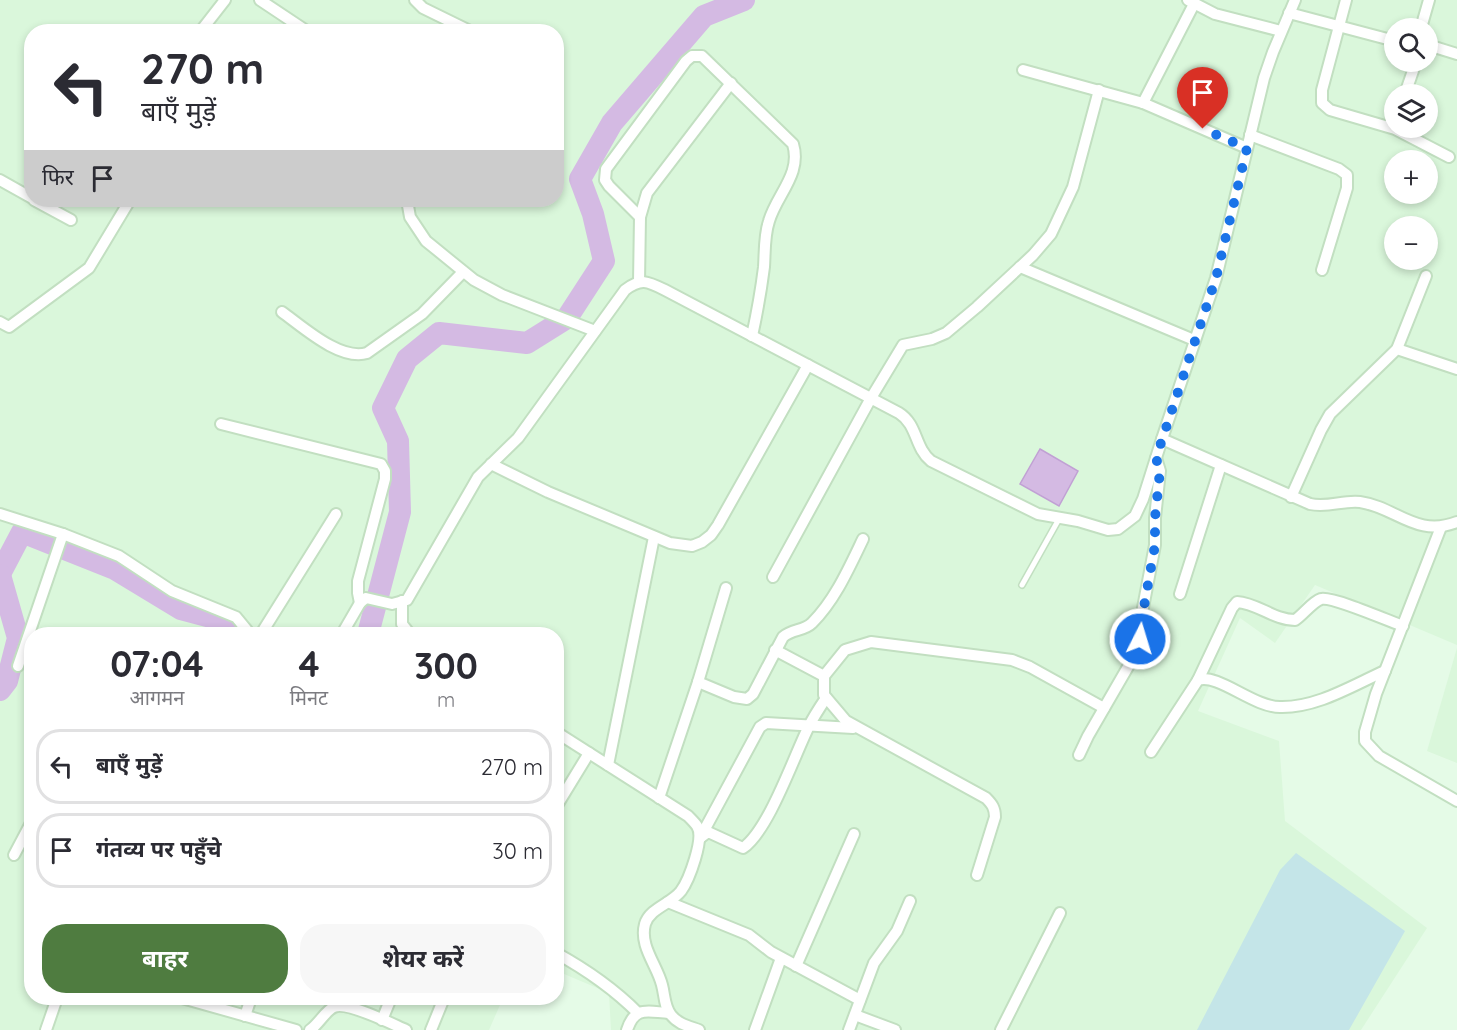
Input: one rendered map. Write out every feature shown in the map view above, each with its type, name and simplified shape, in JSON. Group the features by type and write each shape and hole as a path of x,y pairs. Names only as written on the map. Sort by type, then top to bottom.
{"street":[{"path":"206,24 225,0"},
{"path":"260,0 296,24"},
{"path":"415,0 428,11 455,24"},
{"path":"363,601 397,603 407,600 478,477 518,438 625,290 639,282 657,286 907,418 915,431 920,449 931,461 1038,514 1087,523 1108,530 1118,529 1128,523 1135,516 1143,500 1216,278 1264,78 1295,0"},
{"path":"1346,0 1323,90 1322,103 1330,110 1384,125"},
{"path":"1424,18 1429,0"},
{"path":"1143,103 1191,2 1215,14 1281,31"},
{"path":"1289,13 1384,38"},
{"path":"1438,48 1457,54"},
{"path":"640,217 605,180 609,163 686,61 698,55 706,59 793,144 796,155 793,174 768,221 761,292 752,336"},
{"path":"1023,70 1143,103 1247,148"},
{"path":"639,282 642,205 653,185 730,83"},
{"path":"772,577 871,398 903,345 932,339 946,333 1020,267 1052,234 1073,187 1099,90"},
{"path":"1250,135 1339,169 1347,176 1347,188 1322,270"},
{"path":"1414,138 1449,157"},
{"path":"0,180 24,194"},
{"path":"47,207 71,220"},
{"path":"0,322 9,327 89,268 126,207"},
{"path":"408,207 410,217 421,234 463,272 495,292 595,331"},
{"path":"1020,267 1194,340"},
{"path":"282,312 337,349 352,355 360,355 367,353 410,324 431,306 463,272"},
{"path":"1291,497 1330,414 1397,349 1426,276"},
{"path":"1397,349 1457,369"},
{"path":"491,464 548,492 654,537 670,543 692,546 711,535 808,365"},
{"path":"221,424 381,464 385,471 385,479 358,581 363,601 346,627"},
{"path":"1162,439 1291,497 1323,507 1361,502 1425,526 1441,527 1457,522"},
{"path":"1079,755 1140,646 1142,618 1155,545 1155,518 1160,471 1156,458"},
{"path":"1180,594 1221,465"},
{"path":"0,514 119,556 172,591 236,617 244,627"},
{"path":"265,627 336,514"},
{"path":"1441,527 1385,671 1365,732 1365,741 1379,756 1457,801"},
{"path":"35,627 63,536"},
{"path":"608,765 654,537"},
{"path":"698,682 734,697 747,699 753,694 783,637 790,631 807,627 827,605 863,539"},
{"path":"659,798 698,682 726,588"},
{"path":"1151,752 1198,680 1237,602 1247,604 1280,619 1295,620 1318,600 1324,598 1403,626"},
{"path":"397,603 404,627"},
{"path":"977,875 995,817 992,804 986,798 846,721 824,695 824,676 845,650 871,642 1012,660 1030,667 1104,708"},
{"path":"775,650 819,671 824,676"},
{"path":"18,666 24,656"},
{"path":"1198,680 1209,678 1259,703 1281,707 1318,701 1385,671"},
{"path":"700,838 708,832 743,848 751,842 765,820 810,725 826,698"},
{"path":"699,1030 677,1022 669,1013 664,1002 662,985 645,945 643,935 645,923 652,913 680,891 687,879 700,838 760,727 766,723 857,728"},
{"path":"564,737 688,816 698,827 700,838"},
{"path":"564,794 589,753"},
{"path":"796,966 854,834"},
{"path":"14,855 24,836"},
{"path":"849,1030 874,963 897,931 910,901"},
{"path":"668,902 749,934 781,958 860,1000"},
{"path":"1001,1030 1060,913"},
{"path":"564,957 594,974 638,1012"},
{"path":"755,1030 781,958"},
{"path":"46,1030 55,1005"},
{"path":"206,1005 296,1030"},
{"path":"245,1016 249,1005"},
{"path":"382,1020 388,1005"},
{"path":"430,1030 441,1005"},
{"path":"310,1030 335,1006 351,1008 406,1030"},
{"path":"627,1030 632,1017 638,1012 669,1013"},
{"path":"855,1015 895,1030"}],"lane":[{"path":"1022,585 1059,519"}],"shaded area":[{"path":"0,0 1457,0 1457,645 1315,585 1275,643 1240,618 1198,711 1279,741 1285,821 1427,928 1361,1030 611,1030 609,993 564,974 564,627 24,627 24,1005 500,1005 489,1030 0,1030"},
{"path":"1040,449 1078,471 1059,506 1020,484"},
{"path":"1457,648 1457,763 1427,751"},
{"path":"1296,853 1405,931 1349,1030 1197,1030 1280,870"}],"waterway":[{"path":"370,627 400,512 398,441 383,408 407,359 439,333 527,343 567,318 604,261 593,214 580,179 612,123 704,16 744,0"},
{"path":"0,574 22,532 115,569 181,609 215,618 224,627"},
{"path":"0,575 18,638 7,681 0,690"}],"route":[{"path":"1140,639 1155,545 1155,518 1160,471 1156,458 1216,278 1247,148 1203,129"}]}
